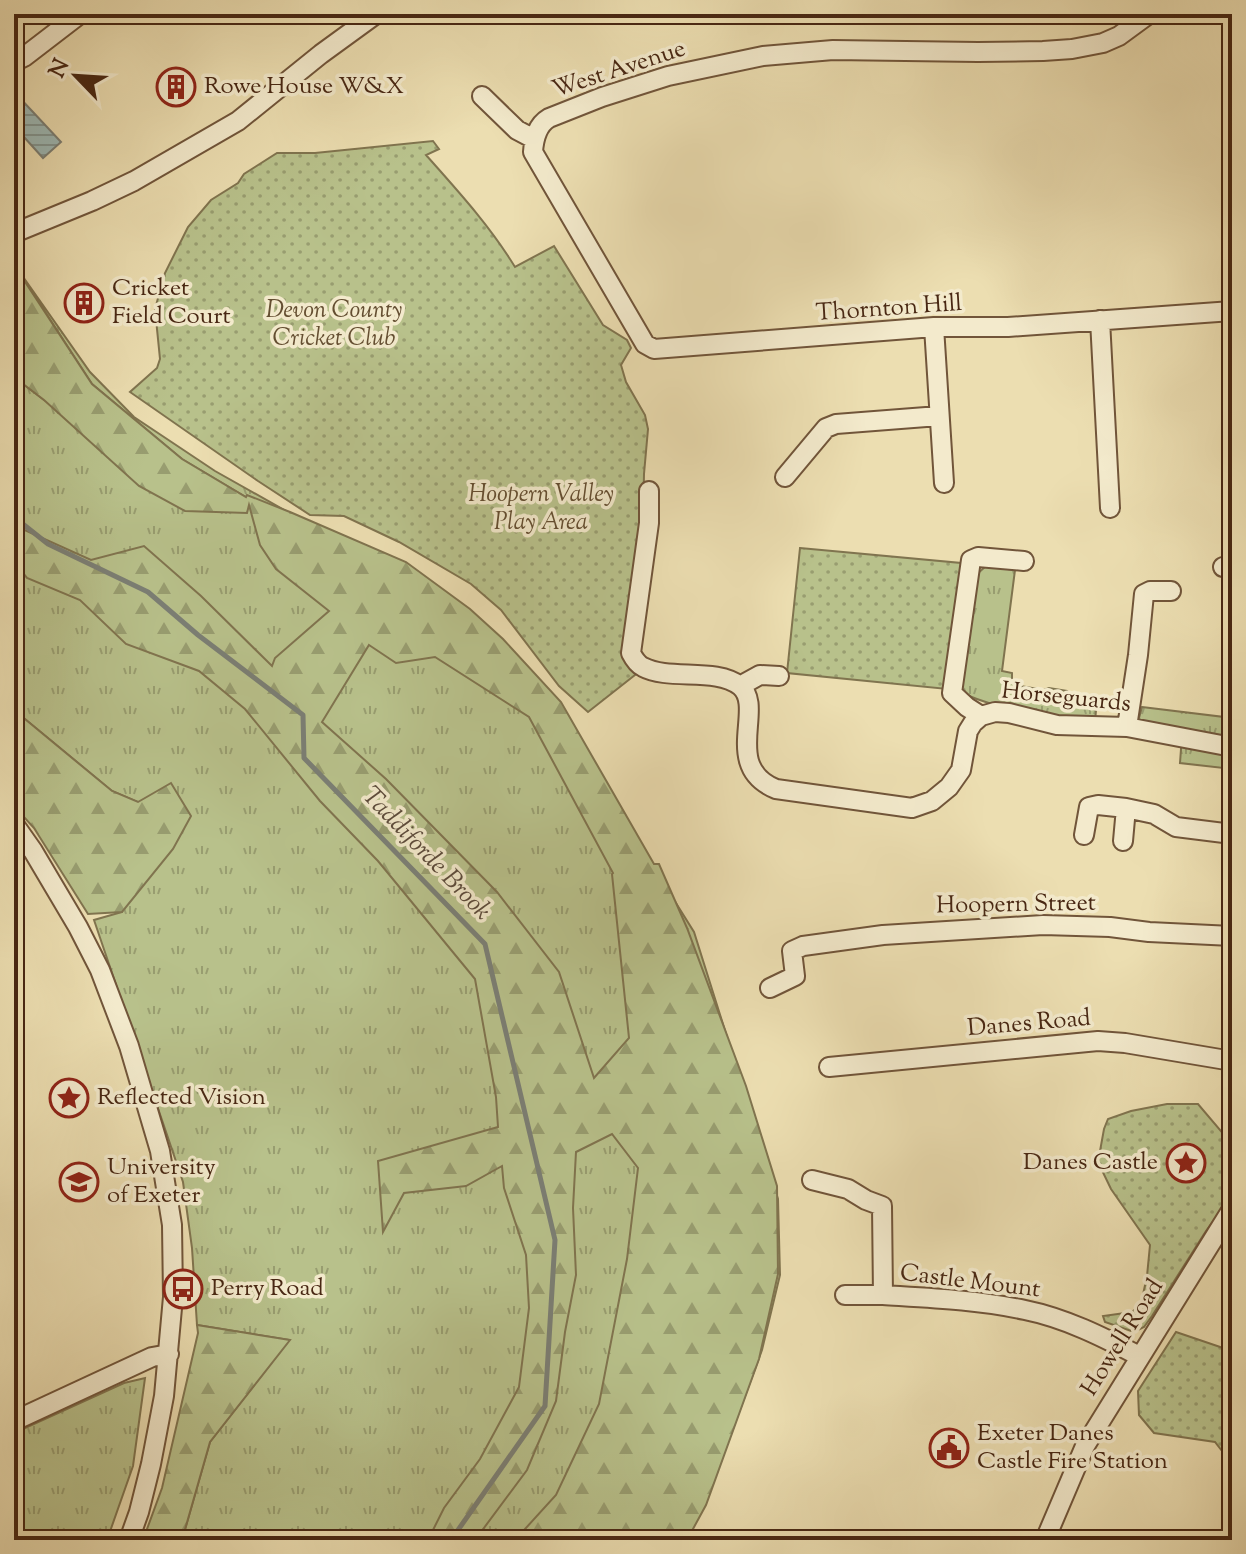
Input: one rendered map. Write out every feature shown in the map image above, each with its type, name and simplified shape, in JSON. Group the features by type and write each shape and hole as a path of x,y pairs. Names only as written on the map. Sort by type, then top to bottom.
{"street":[{"path":"14,62 80,14"},
{"path":"14,233 134,181 238,121 376,14"},
{"name":"West Avenue","path":"534,139 545,121 602,97 668,76 763,56 833,50 978,52 1072,49 1103,43 1119,36 1149,14"},
{"path":"482,96 517,130 534,139"},
{"name":"Thornton Hill","path":"534,139 533,152 645,344 654,349 934,327 1008,327 1232,311"},
{"path":"1100,320 1110,508"},
{"path":"934,327 944,483"},
{"path":"785,477 826,428 836,424 939,416"},
{"path":"649,491 649,523 631,653 636,662 656,671 728,679 740,686 760,675 779,676"},
{"path":"981,716 952,693 971,560 978,557 1024,561"},
{"path":"1127,727 1144,594 1171,591"},
{"name":"Horseguards","path":"740,686 747,694 748,702 745,746 758,778 766,785 912,808 932,801 957,778 968,731 981,716 995,712 1057,725 1127,727 1232,747"},
{"path":"1084,835 1087,811 1092,805 1154,814 1176,827 1232,834"},
{"path":"1123,841 1126,808"},
{"path":"14,824 56,889 100,970 129,1046 160,1151 172,1225 173,1297 164,1396 151,1464 129,1540"},
{"name":"Hoopern Street","path":"770,988 795,976 792,951 803,946 883,935 1043,925 1232,936"},
{"name":"Danes Road","path":"829,1067 1098,1041 1232,1061"},
{"name":"Castle Mount","path":"812,1180 848,1189 882,1206 883,1295"},
{"name":"Howell Road","path":"1045,1540 1085,1446 1232,1209"},
{"name":"Castle Mount","path":"845,1295 957,1300 1026,1310 1084,1329 1139,1356"},
{"path":"14,1421 152,1357 169,1354"}],"green space":[{"name":"Devon County Cricket Club","path":"433,141 439,149 426,155 462,195 515,267 554,246 603,325 627,340 631,348 621,365 626,382 645,415 648,429 644,474 640,671 588,712 559,686 501,610 471,584 399,542 344,516 310,515 130,392 157,368 160,359 155,309 165,273 188,227 211,200 277,153 315,153"},
{"path":"14,264 90,372 134,417 215,471 357,551 576,743 694,932 778,1199 780,1275 762,1350 706,1502 686,1540 182,1540 210,1442 289,1340 197,1325 192,1248 183,1182 94,920 122,912 138,802 112,791 14,710 14,377 44,400 249,499 182,459 92,384"},
{"path":"14,265 92,384 182,459 246,497 290,512 406,562 470,609 503,639 561,702 654,864 659,864 687,928 746,1086 777,1186 778,1274 759,1359 706,1505 687,1540 515,1540 556,1495 599,1404 627,1259 638,1168 612,1134 576,1152 573,1208 576,1275 556,1401 527,1470 475,1540 428,1540 444,1508 480,1459 519,1387 529,1308 526,1255 504,1188 502,1166 466,1186 404,1193 383,1232 378,1161 498,1127 496,1097 475,979 378,861 320,801 245,709 199,671 126,644 80,600 27,578 14,562 14,537 18,527 91,560 144,546 201,596 272,666 275,658 329,611 276,569 260,545 249,505 247,513 185,511 139,486 14,377","holes":["369,645 396,663 435,657 529,717 613,873 629,1038 594,1078 559,972 497,892 386,779 322,722"]},
{"path":"800,548 961,563 947,689 787,673"},
{"path":"986,566 1015,570 1002,671 1012,673 1015,685 1067,691 1073,697 1097,700 1095,721 1028,713 964,694 958,682 976,575"},
{"path":"1142,707 1232,718 1232,769 1180,763 1182,735 1145,728 1139,718"},
{"path":"14,710 112,791 138,802 171,783 191,816 173,849 122,912 88,914 34,828 14,806"},
{"name":"Danes Castle","path":"1167,1104 1198,1104 1232,1144 1232,1195 1152,1316 1144,1327 1134,1332 1105,1322 1103,1316 1132,1312 1141,1304 1150,1245 1111,1189 1098,1162 1108,1119"},
{"path":"197,1325 290,1340 210,1442 182,1540 143,1540 162,1488 198,1333"},
{"path":"1176,1332 1232,1351 1232,1449 1222,1451 1215,1442 1154,1433 1139,1415 1138,1391"},
{"path":"145,1378 133,1466 107,1540 14,1540 14,1433 124,1383"}],"water":[{"path":"18,96 61,142 43,158 14,126 14,100"}],"waterway":[{"name":"Taddiforde Brook","path":"14,517 48,544 148,592 198,635 303,715 304,758 485,944 555,1240 545,1406 451,1540"}],"place":[{"name":"Rowe House W&X","path":"176,87"},
{"name":"Cricket Field Court","path":"84,303"},
{"name":"Reflected Vision","path":"69,1098"},
{"name":"Danes Castle","path":"1186,1163"},
{"name":"University of Exeter","path":"79,1182"},
{"name":"Perry Road","path":"183,1289"},
{"name":"Exeter Danes Castle Fire Station","path":"949,1448"}],"park label":[{"name":"Hoopern Valley Play Area","path":"541,509"}]}
